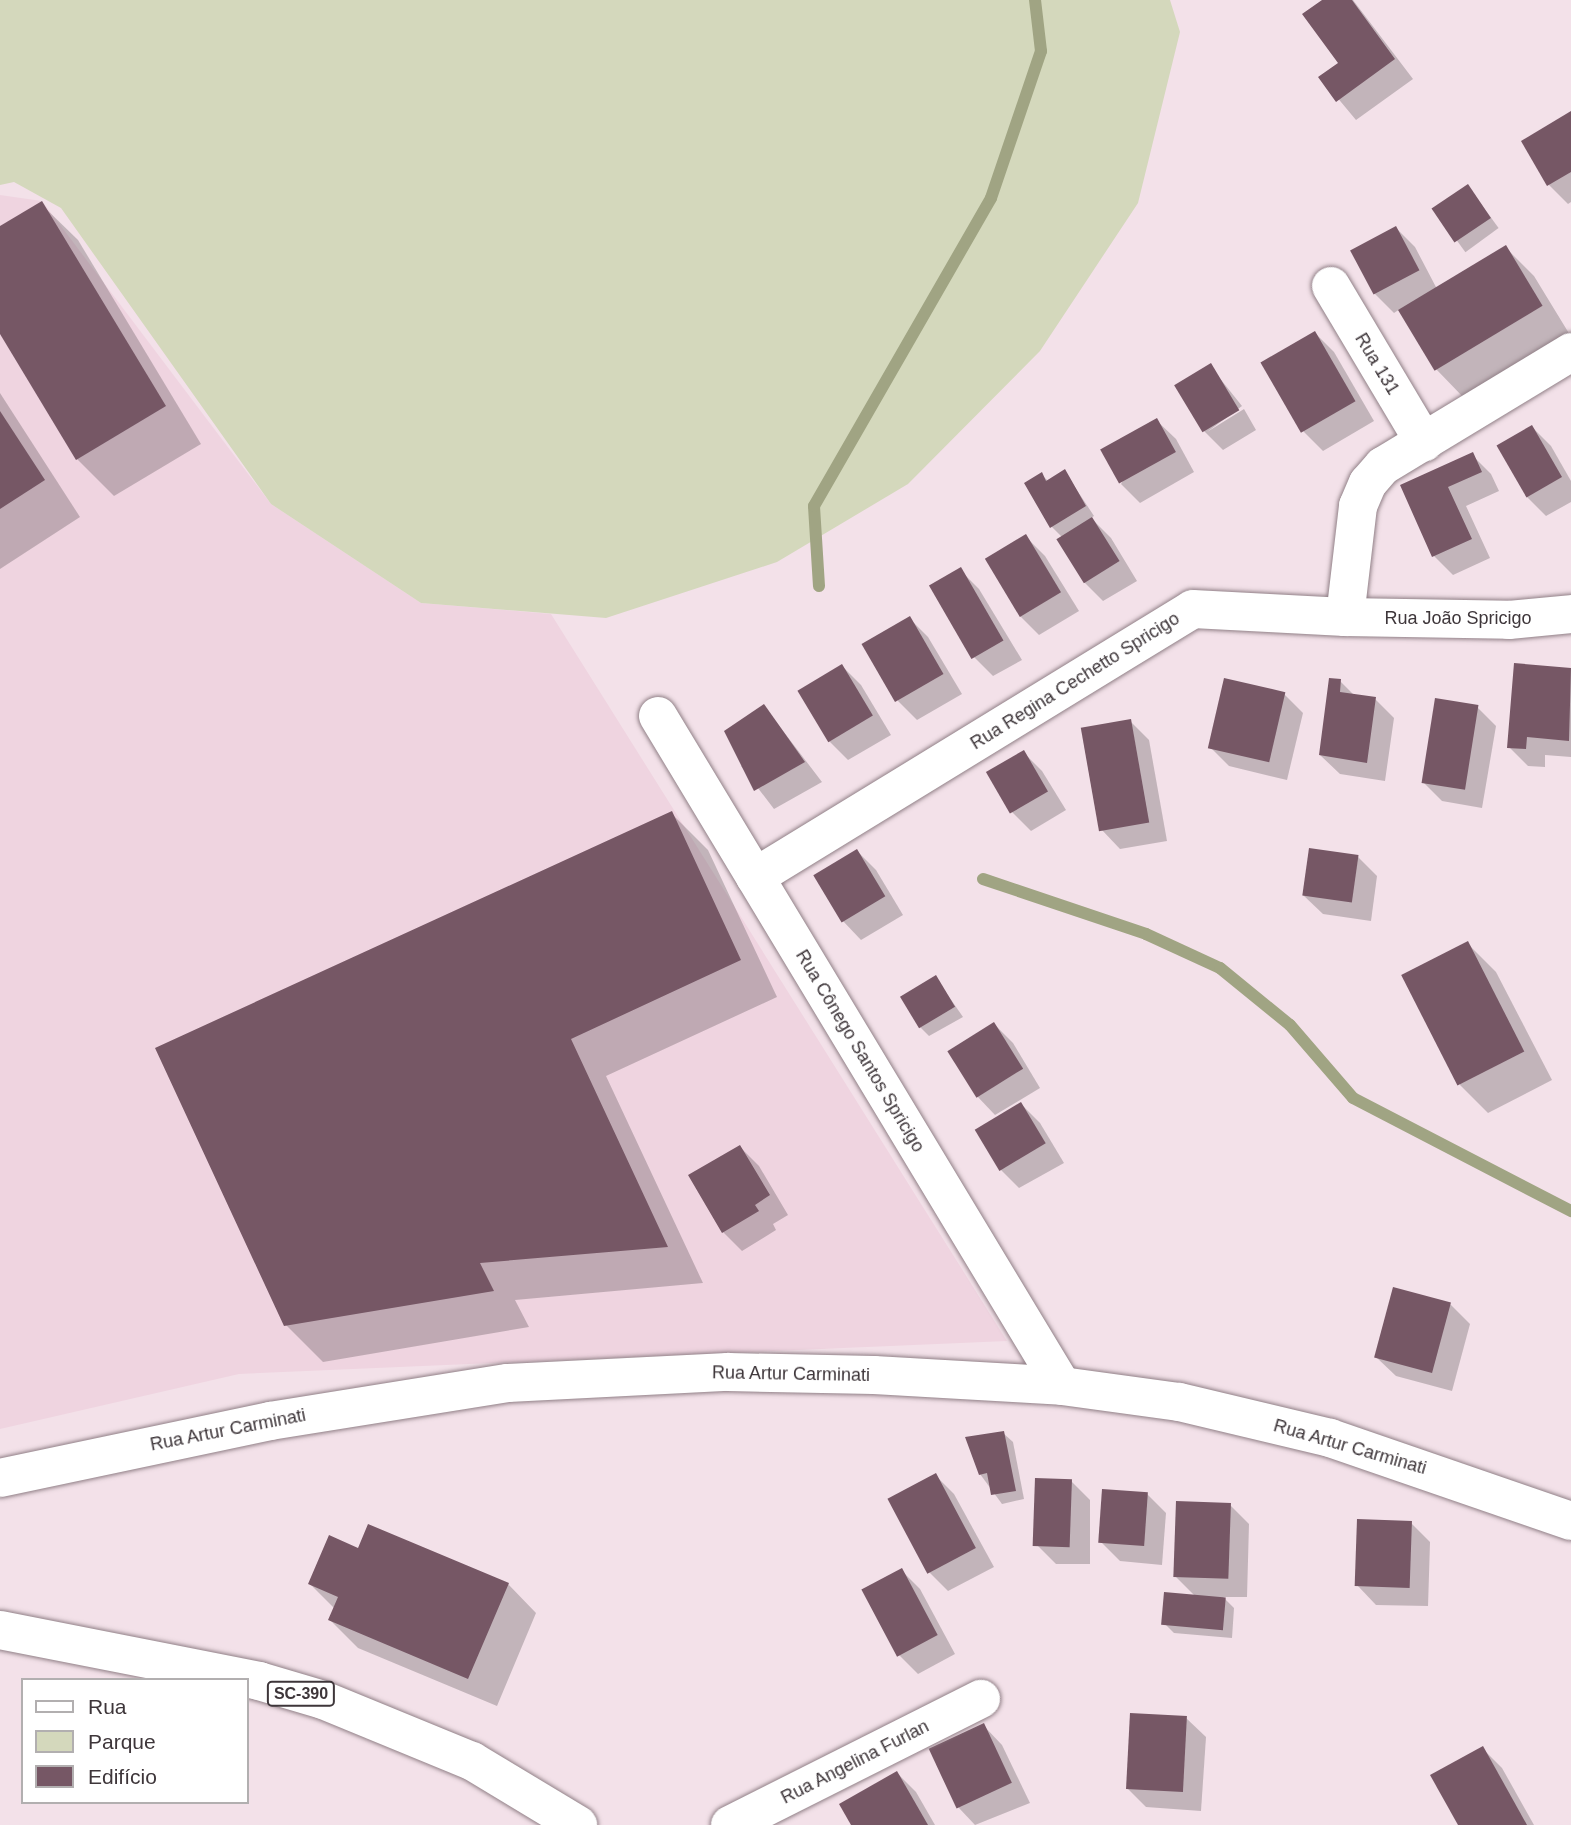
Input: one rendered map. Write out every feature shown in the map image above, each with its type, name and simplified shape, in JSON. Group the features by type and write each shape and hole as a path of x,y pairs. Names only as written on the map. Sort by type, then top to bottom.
{"street":[{"name":"Rua 131","path":"1331,286 1424,442"},
{"path":"1345,617 1359,506 1368,483 1383,466 1571,352"},
{"name":"Rua Regina Cechetto Spricigo","path":"755,877 1193,608 1345,617"},
{"name":"Rua João Spricigo","path":"1345,617 1509,620 1571,614"},
{"name":"Rua Cônego Santos Spricigo","path":"658,716 1062,1386"},
{"name":"Rua Artur Carminati","path":"0,1478 284,1418 508,1383 728,1371 1062,1386 1179,1402 1330,1438 1571,1521"},
{"name":"SC-390","path":"0,1630 244,1678"},
{"name":"SC-390","path":"248,1679 323,1700 472,1761 578,1825"},
{"name":"Rua Angelina Furlan","path":"730,1825 981,1699"}],"shaded area":[{"path":"0,195 42,201 271,504 421,603 551,614 1007,1341 239,1374 0,1429"}],"green space":[{"path":"0,0 1170,0 1180,32 1138,203 1040,351 908,484 777,562 606,618 421,603 271,504 61,208 14,182 0,185"}],"building":[{"path":"1322,0 1352,0 1395,59 1336,102 1318,77 1338,63 1302,14"},
{"path":"1571,111 1571,172 1547,186 1521,141"},
{"path":"1468,184 1491,218 1454,243 1432,209"},
{"path":"42,201 166,406 76,460 0,334 0,226"},
{"path":"1396,226 1419,270 1374,295 1350,250"},
{"path":"1506,245 1543,306 1435,371 1398,310"},
{"path":"1315,331 1356,401 1301,433 1260,362"},
{"path":"1211,363 1239,410 1202,432 1174,385"},
{"path":"0,411 45,480 0,509"},
{"path":"1157,418 1176,452 1119,484 1100,450"},
{"path":"1532,425 1562,477 1526,497 1496,446"},
{"path":"1473,452 1482,472 1448,487 1472,539 1432,557 1400,485"},
{"path":"1065,469 1086,506 1050,528 1024,483 1042,472 1046,481"},
{"path":"1092,517 1120,561 1084,583 1056,539"},
{"path":"1026,534 1061,592 1020,617 985,559"},
{"path":"961,567 1004,641 971,659 929,586"},
{"path":"910,616 944,674 895,702 862,644"},
{"path":"1514,663 1571,668 1569,741 1527,737 1526,749 1507,748"},
{"path":"842,664 873,715 828,742 797,691"},
{"path":"1224,678 1285,692 1269,762 1208,748"},
{"path":"1329,678 1341,679 1340,692 1376,697 1367,763 1319,755"},
{"path":"1435,698 1478,705 1465,790 1422,783"},
{"path":"764,704 805,762 754,791 724,731"},
{"path":"1131,719 1149,822 1099,831 1081,728"},
{"path":"1024,750 1048,792 1010,814 986,772"},
{"path":"672,811 741,960 571,1039 668,1247 480,1263 494,1291 284,1326 155,1048"},
{"path":"1309,848 1359,855 1352,902 1302,896"},
{"path":"857,849 885,896 842,922 813,875"},
{"path":"1468,941 1524,1051 1457,1086 1401,975"},
{"path":"936,975 955,1007 919,1028 900,997"},
{"path":"994,1022 1023,1069 977,1098 947,1051"},
{"path":"1021,1102 1046,1143 999,1171 975,1130"},
{"path":"740,1145 770,1195 755,1205 759,1211 722,1233 688,1175"},
{"path":"1393,1287 1451,1303 1432,1373 1374,1358"},
{"path":"1004,1431 1016,1491 991,1495 987,1473 979,1475 965,1437"},
{"path":"936,1473 976,1548 927,1574 887,1499"},
{"path":"1035,1478 1072,1479 1070,1547 1033,1546"},
{"path":"1102,1489 1148,1492 1144,1546 1098,1543"},
{"path":"1176,1501 1231,1503 1228,1579 1173,1577"},
{"path":"1357,1519 1412,1521 1410,1588 1355,1586"},
{"path":"368,1524 509,1583 468,1679 328,1620 338,1597 308,1584 329,1535 358,1548"},
{"path":"902,1568 938,1635 897,1657 861,1590"},
{"path":"1164,1592 1226,1597 1223,1630 1161,1625"},
{"path":"1130,1713 1187,1716 1183,1792 1126,1789"},
{"path":"984,1723 1012,1783 957,1809 929,1749"},
{"path":"1483,1746 1527,1825 1458,1825 1430,1775"},
{"path":"897,1771 928,1825 851,1825 839,1804"}],"waterway":[{"path":"819,586 814,506 991,198 1041,51 1035,0"},
{"path":"983,879 1146,934 1220,968 1290,1025 1353,1098 1571,1211"}]}
